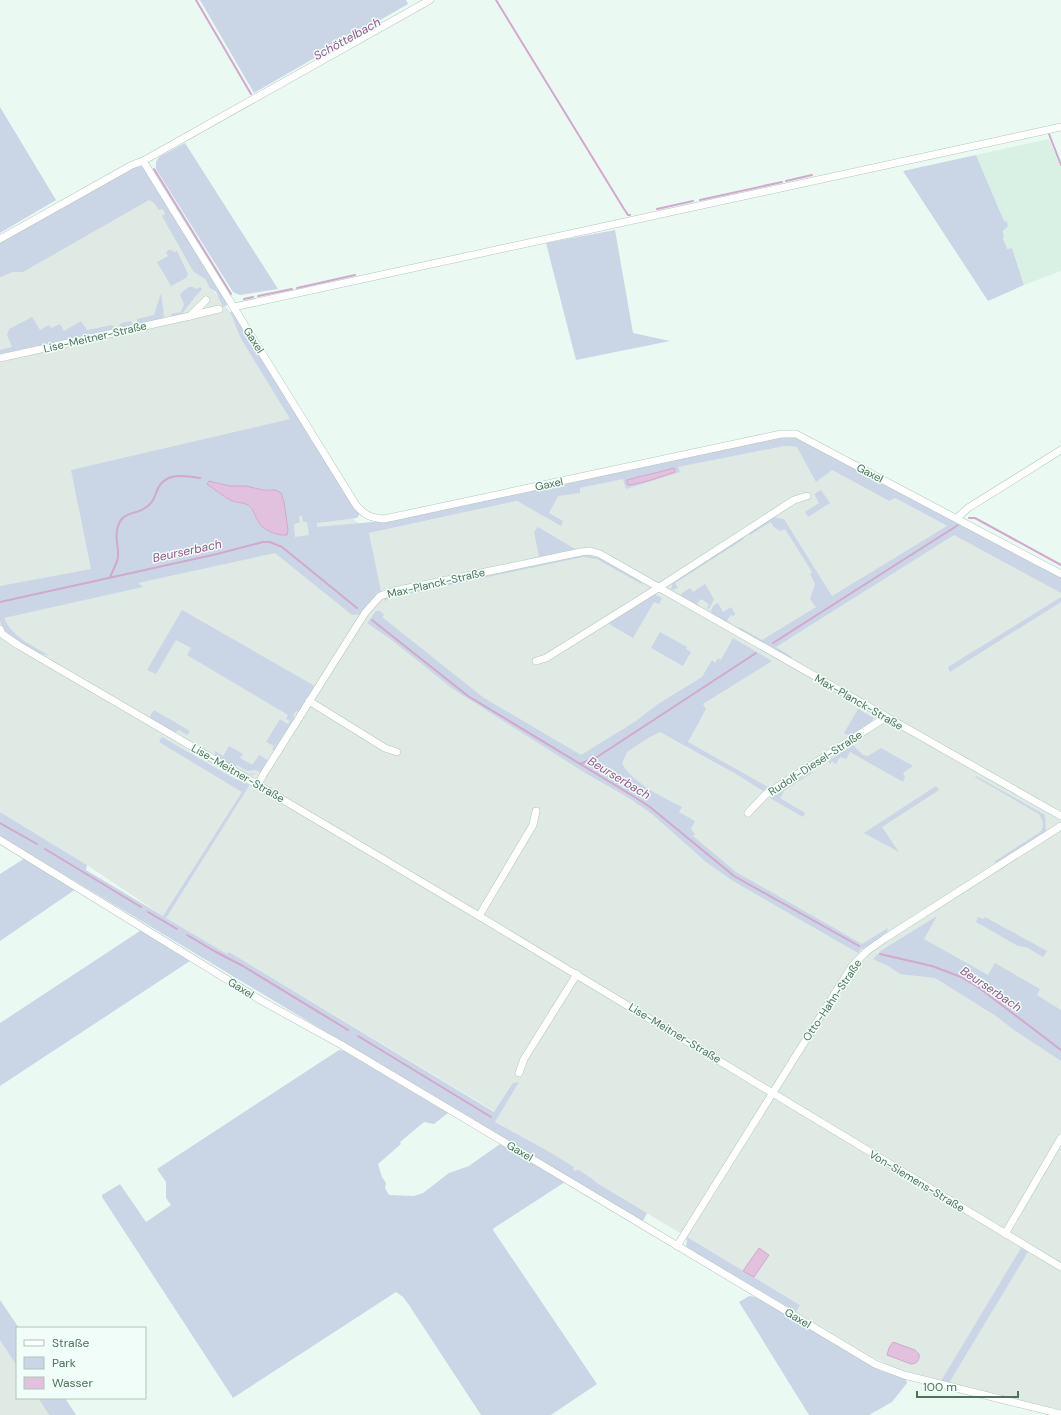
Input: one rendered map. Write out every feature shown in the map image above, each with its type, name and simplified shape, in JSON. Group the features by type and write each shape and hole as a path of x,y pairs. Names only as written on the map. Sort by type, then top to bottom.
{"street":[{"path":"0,239 132,165 143,161 430,0"},
{"path":"234,307 1061,127"},
{"name":"Gaxel","path":"143,161 356,505 361,512 368,516 384,519 788,434 796,434 1061,574"},
{"path":"190,316 206,300"},
{"name":"Lise-Meitner-Straße","path":"0,358 219,309"},
{"path":"957,518 968,508 1061,450"},
{"path":"536,662 546,658 658,588 794,500 807,496"},
{"name":"Max-Planck-Straße","path":"258,785 365,613 376,600 386,594 586,551 600,554 1061,816"},
{"name":"Lise-Meitner-Straße","path":"0,629 2,634 18,646 258,785 577,974 774,1093"},
{"path":"309,701 385,748 397,752"},
{"name":"Rudolf-Diesel-Straße","path":"748,813 765,795 886,717"},
{"path":"479,916 533,825 536,811"},
{"name":"Otto-Hahn-Straße","path":"677,1246 852,966 867,951 1061,826"},
{"name":"Gaxel","path":"0,840 262,1001 340,1044 883,1368 904,1375 1061,1414"},
{"path":"519,1073 524,1059 577,974"},
{"name":"Von-Siemens-Straße","path":"774,1093 1061,1267"},
{"path":"1005,1234 1061,1138"}],"shaded area":[{"path":"1049,139 1061,168 1061,271 1024,285 1012,248 1007,250 1003,238 1004,221 976,155"},
{"path":"143,179 207,283 230,312 241,339 349,515 369,533 677,467 785,446 797,447 832,470 889,501 895,498 1061,588 1061,1410 949,1383 895,1368 870,1356 796,1312 800,1305 495,1122 499,1114 229,952 227,954 166,918 87,865 0,812 0,255"},
{"path":"0,1340 16,1364 16,1399 39,1399 49,1415 0,1415"}],"green space":[{"path":"200,0 406,0 408,4 254,93"},
{"path":"0,107 56,200 0,233"},
{"path":"185,143 278,289 240,295 233,292 156,169 156,162 159,157"},
{"path":"976,155 1004,221 1007,222 1008,226 1003,231 1003,238 1007,249 1012,248 1024,285 988,301 903,171"},
{"path":"139,166 144,167 227,302 227,305 223,307 216,292 210,288 205,279 194,272 162,216 165,214 162,209 159,210 154,203 149,200 23,272 13,272 0,277 0,241 130,168"},
{"path":"615,230 633,333 670,341 576,360 546,243"},
{"path":"169,250 174,252 177,251 188,274 186,278 171,286 157,262 168,256 166,252"},
{"path":"189,287 196,289 200,287 202,289 182,314 172,316 171,314 181,312 184,304 180,295"},
{"path":"161,293 163,318 120,327 119,325 121,323 131,321 132,323 137,322 137,319 154,315"},
{"path":"230,312 234,312 359,512 357,518 317,523 317,527 383,521 777,437 800,438 1061,576 1061,593 954,535 776,647 792,657 790,658 740,630 739,627 762,640 816,607 810,599 815,584 810,574 812,572 785,529 781,531 774,527 771,522 750,535 750,531 773,517 784,519 832,596 947,526 895,498 889,501 832,470 816,482 797,447 785,446 678,467 680,472 626,489 623,479 580,488 580,493 558,496 549,513 563,521 561,526 517,501 369,533 381,591 360,614 352,615 275,553 138,583 143,587 4,618 12,631 18,636 30,645 50,656 37,653 9,635 5,631 0,621 0,586 91,569 71,470 290,419 241,339","holes":["212,481 230,486 246,486 263,490 272,489 258,523 254,511 247,504 224,497 208,484","299,516 302,516 303,522 307,522 309,535 295,537 294,524 300,522"]},
{"path":"32,317 40,330 49,325 51,328 60,324 64,331 81,321 87,330 112,325 114,327 113,329 0,354 0,350 12,347 7,335 9,329"},
{"path":"821,490 830,503 808,517 805,512 819,503 814,494"},
{"path":"538,527 575,549 539,557 534,532"},
{"path":"741,537 744,539 675,583 678,588 671,590 673,581"},
{"path":"585,555 601,558 640,581 643,585 597,559 583,557 393,597 384,601 385,598 393,595"},
{"path":"705,584 714,599 709,609 707,608 709,604 701,599 696,605 681,597 681,594 690,588 693,592"},
{"path":"654,594 662,598 659,604 654,602 633,638 609,624 611,621"},
{"path":"1061,597 1061,602 950,672 948,667"},
{"path":"718,603 723,612 731,607 735,614 734,616 731,615 727,620 729,622 728,623 712,614 711,611 713,606"},
{"path":"182,610 313,685 314,687 299,712 296,711 293,716 295,717 274,750 272,750 274,746 266,742 280,719 288,724 290,721 286,719 288,715 187,655 191,648 176,640 156,674 147,670"},
{"path":"376,611 380,611 384,615 382,617 484,698 581,755 636,721 658,704 702,677 712,660 715,663 718,658 721,660 733,638 772,661 703,704 706,709 688,742 768,787 763,791 736,774 660,732 627,752 622,763 640,783 682,807 679,812 695,821 691,829 695,834 693,836 736,872 862,944 888,928 887,933 863,949 862,948 858,953 733,881 706,862 652,814 629,798 587,774 453,689 389,638 367,623"},
{"path":"660,632 687,647 686,649 691,652 683,666 651,648"},
{"path":"858,709 874,718 870,723 849,736 844,733"},
{"path":"154,710 190,731 187,735 179,730 174,733 151,719 150,717"},
{"path":"162,737 235,779 248,784 249,786 166,918 227,954 229,952 494,1112 513,1083 519,1082 495,1122 546,1150 574,1167 573,1169 576,1171 577,1169 597,1183 647,1213 643,1221 0,836 0,812 87,865 86,870 163,916 242,792 159,742"},
{"path":"853,745 863,755 868,756 881,748 913,766 903,773 905,777 903,782 850,752 846,759 840,757 836,764 832,761 830,764 828,761"},
{"path":"229,746 243,754 240,758 251,764 253,764 259,755 268,760 260,772 256,770 247,771 237,765 236,767 249,774 257,773 252,775 247,774 215,756 215,751 223,756"},
{"path":"812,771 813,772 785,790 780,798 805,813 803,817 770,798"},
{"path":"976,776 1045,815 1046,832 997,863 995,862 1040,832 1043,825 1039,814 975,777"},
{"path":"936,786 939,790 882,827 899,852 864,833"},
{"path":"25,858 76,889 0,941 0,874"},
{"path":"937,916 924,939 988,975 995,963 1040,989 1037,995 1061,1010 1061,1061 1014,1030 996,1016 935,978 900,974 873,959 882,950"},
{"path":"978,917 984,919 985,917 1047,951 1043,957 1026,947 1018,946 976,922"},
{"path":"143,929 193,959 0,1086 0,1023"},
{"path":"339,1050 344,1051 448,1113 434,1124 424,1122 400,1142 401,1144 378,1164 382,1177 386,1183 385,1188 389,1195 414,1196 423,1193 449,1173 469,1166 500,1144 565,1182 493,1230 597,1384 551,1415 481,1415 409,1305 403,1297 396,1292 233,1398 102,1197 102,1195 120,1184 146,1222 171,1205 166,1198 166,1182 157,1169"},
{"path":"687,1237 800,1305 796,1312 686,1247"},
{"path":"1021,1248 1028,1252 949,1383 941,1381"},
{"path":"749,1296 757,1297 881,1371 906,1379 907,1383 892,1402 869,1415 809,1415 739,1302"},
{"path":"0,1300 18,1327 16,1327 16,1364 0,1340"},
{"path":"39,1399 66,1399 76,1415 49,1415"}],"water":[{"path":"674,468 675,472 652,480 629,485 627,484 627,480"},
{"path":"209,481 230,486 246,486 263,490 276,490 281,493 284,502 288,530 287,535 266,530 260,524 250,507 246,504 232,501 227,498 207,484"},
{"path":"759,1248 769,1255 754,1277 743,1271"},
{"path":"893,1342 915,1350 919,1354 918,1361 911,1364 887,1355"}],"waterway":[{"name":"Schöttelbach","path":"196,0 251,94"},
{"path":"496,0 624,209 628,215 630,215"},
{"path":"1049,134 1061,165"},
{"path":"154,169 231,294"},
{"path":"786,181 812,175"},
{"path":"700,200 782,182"},
{"path":"657,209 693,201"},
{"path":"297,288 355,275"},
{"path":"258,296 292,289"},
{"path":"244,299 253,297"},
{"path":"110,577 117,560 117,530 120,521 126,516 149,505 153,500 159,486 168,478 174,476 200,478"},
{"path":"969,518 975,518 1061,565"},
{"path":"773,643 958,525"},
{"name":"Beurserbach","path":"0,602 217,554 263,542 270,542 282,547 357,608"},
{"name":"Beurserbach","path":"372,620 468,696 650,807 734,876 859,946"},
{"path":"580,764 597,757 756,653"},
{"path":"0,823 37,844"},
{"path":"45,849 141,907"},
{"path":"148,912 177,929"},
{"path":"187,935 243,966 348,1030"},
{"name":"Beurserbach","path":"880,954 932,966 961,977 978,987 1061,1050"},
{"path":"358,1036 491,1117"}]}
